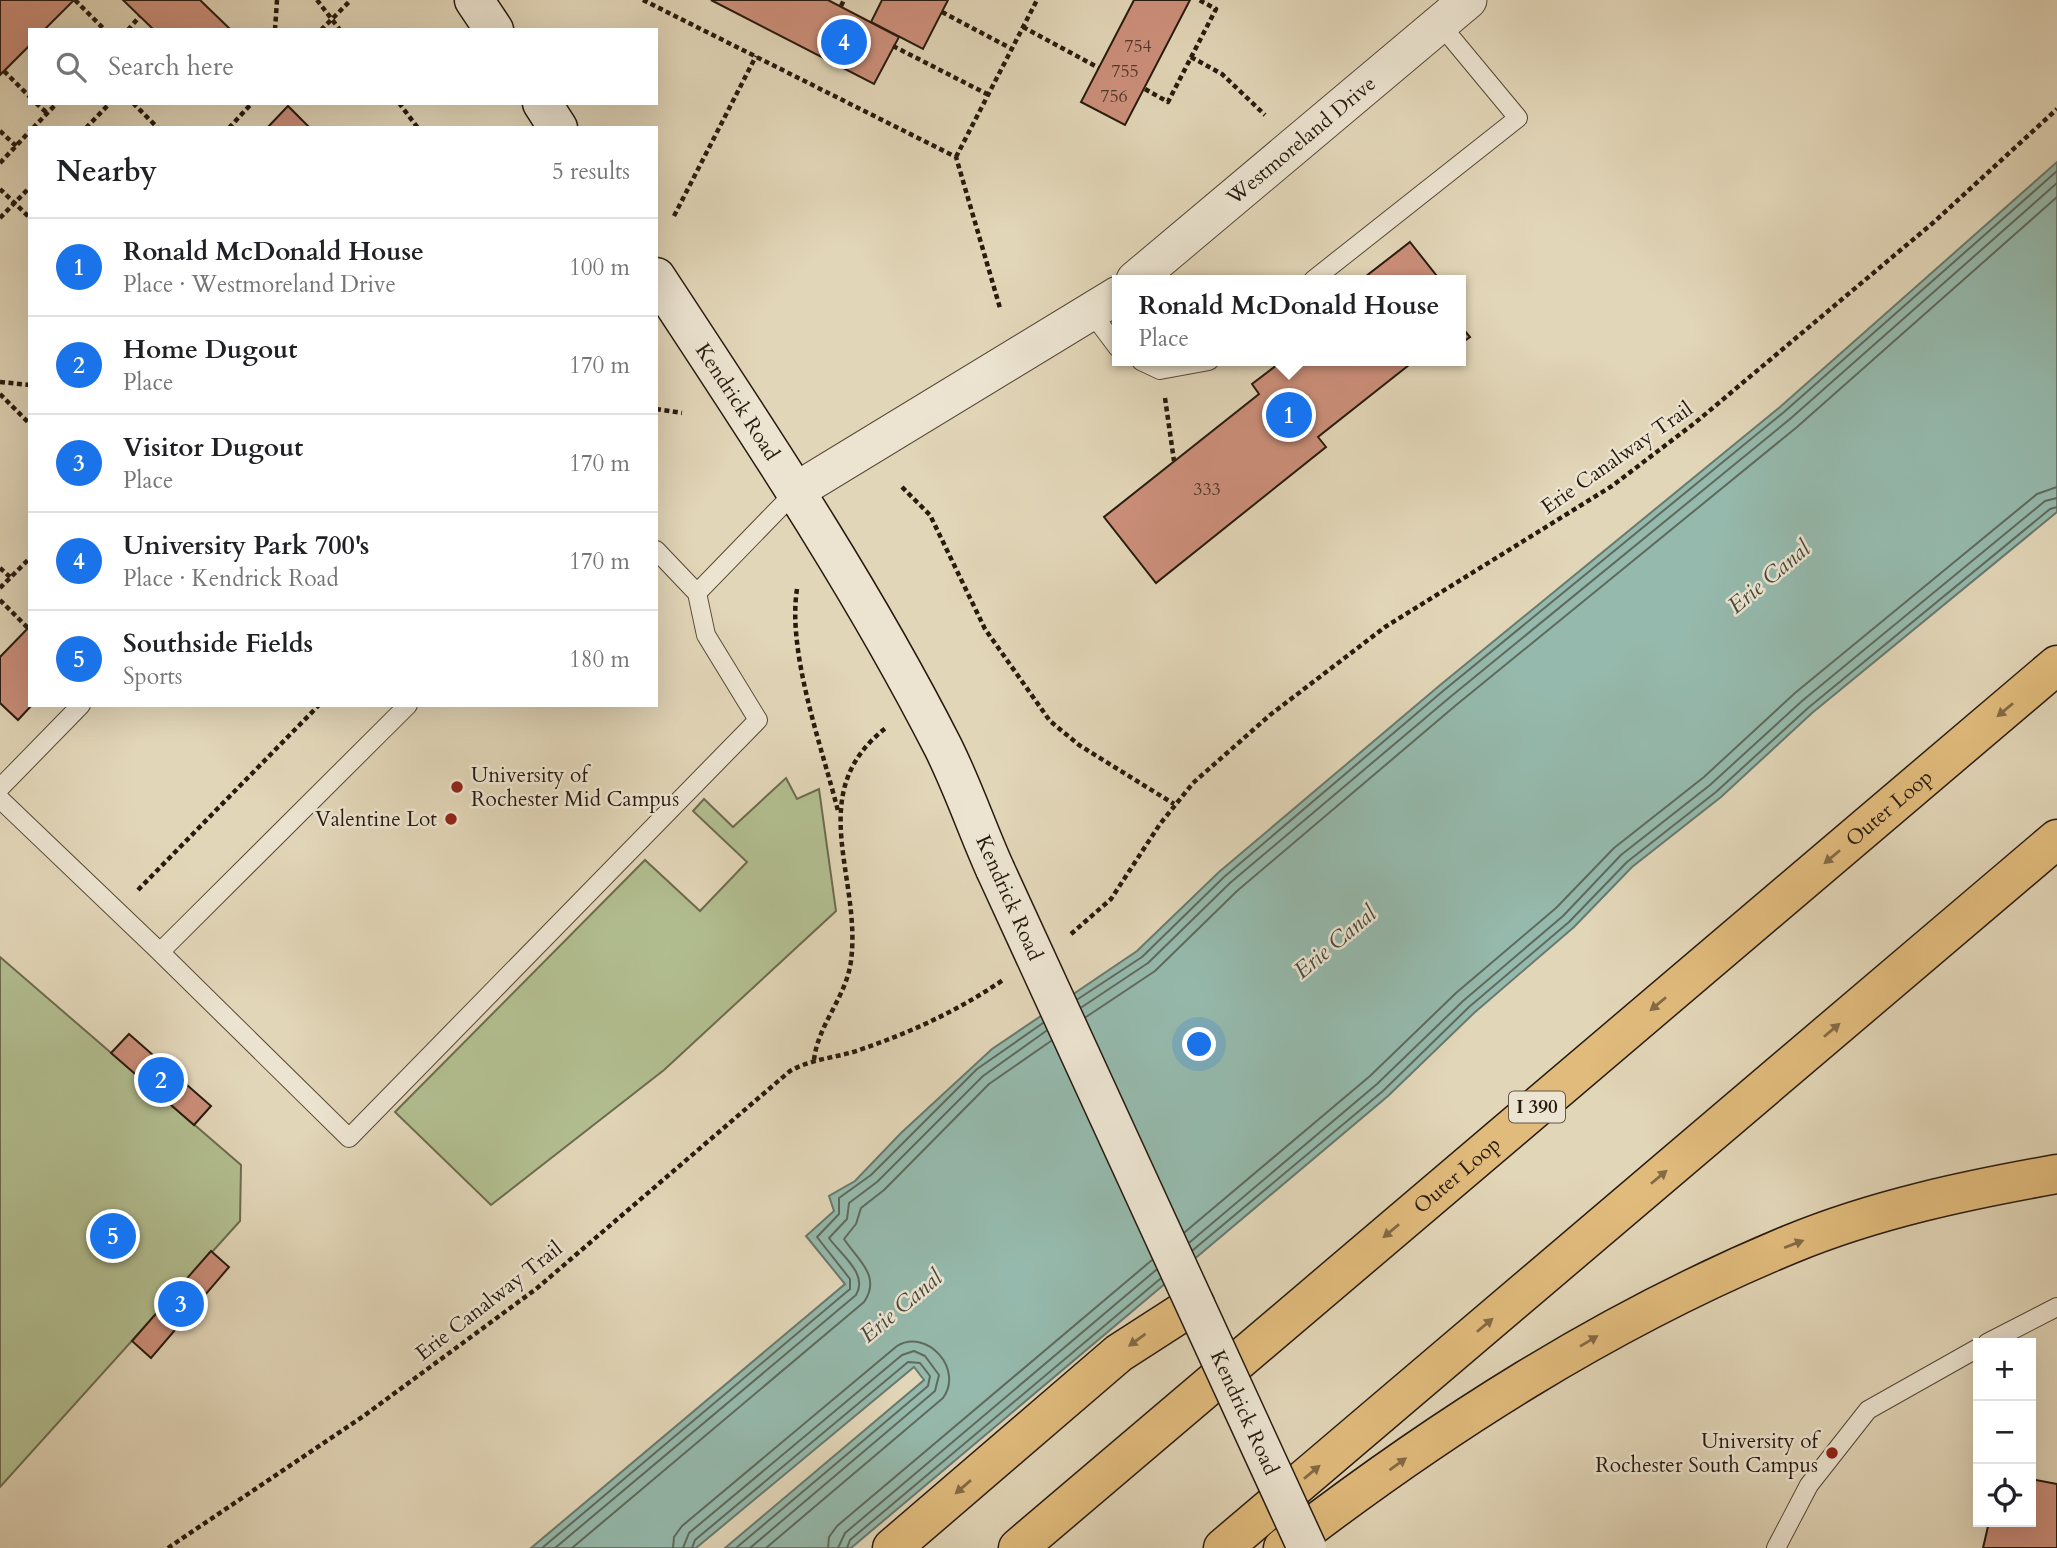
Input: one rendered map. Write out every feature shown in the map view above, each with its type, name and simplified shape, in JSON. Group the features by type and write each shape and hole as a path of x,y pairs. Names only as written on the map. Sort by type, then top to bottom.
{"highway":[{"name":"Outer Loop","path":"1018,1548 2057,665"},
{"path":"1223,1548 2057,839"},
{"path":"1283,1548 1413,1453 1507,1391 1651,1308 1792,1244 1860,1221 1932,1199 2057,1174"},
{"path":"892,1548 1119,1353 1195,1304"}],"street":[{"path":"474,0 493,28"},
{"name":"Westmoreland Drive","path":"1141,275 1468,0"},
{"path":"543,105 557,126"},
{"name":"Kendrick Road","path":"658,280 796,491 921,706 955,771 995,869 1307,1548"},
{"path":"796,491 1104,303"}],"lane":[{"path":"1319,275 1518,118 1440,24"},
{"path":"1104,303 1112,329"},
{"path":"1152,366 1160,370 1182,366"},
{"path":"697,593 796,491"},
{"path":"0,799 349,1138 758,720 706,635 697,593 658,552"},
{"path":"0,789 78,707"},
{"path":"160,952 406,707"},
{"path":"1997,1338 2057,1307"},
{"path":"1776,1548 1809,1485 1868,1410 1973,1351"}],"path":[{"path":"75,0 103,28"},
{"path":"275,28 277,0"},
{"path":"317,0 338,28"},
{"path":"323,28 351,0"},
{"path":"643,0 956,157"},
{"path":"841,6 844,0"},
{"path":"1000,308 956,157 1037,0"},
{"path":"1144,89 1168,102 1216,9 1199,0"},
{"path":"942,12 1012,49"},
{"path":"130,28 140,16"},
{"path":"1023,27 1099,68"},
{"path":"893,46 989,95"},
{"path":"674,216 756,56"},
{"path":"1191,57 1222,74 1265,115"},
{"path":"4,71 28,95"},
{"path":"38,105 47,114"},
{"path":"35,126 55,105"},
{"path":"88,126 108,105"},
{"path":"135,105 156,126"},
{"path":"231,126 250,105"},
{"path":"400,105 416,126"},
{"name":"Erie Canalway Trail","path":"1065,938 1088,923 1111,900 1174,804 1216,761 1270,715 1385,627 1612,486 1696,422 1934,222 2057,109"},
{"path":"0,131 16,146"},
{"path":"0,163 28,133"},
{"path":"0,189 28,216"},
{"path":"0,218 28,189"},
{"path":"0,382 28,385"},
{"path":"1163,387 1174,461"},
{"path":"0,394 28,422"},
{"path":"658,409 682,413"},
{"path":"902,487 930,515 985,629 1050,721 1079,745 1174,804"},
{"path":"0,588 28,560"},
{"path":"0,568 10,577"},
{"path":"797,589 794,615 798,648 839,815 852,923 851,964 843,991 817,1042 814,1060"},
{"path":"0,600 28,628"},
{"path":"839,815 847,778 866,746 894,722 921,706"},
{"path":"118,911 317,707"},
{"name":"Erie Canalway Trail","path":"168,1548 365,1415 536,1289 779,1079 814,1060 863,1049 936,1020 1008,977"}],"green space":[{"path":"786,778 797,799 819,789 836,911 664,1070 491,1205 395,1112 645,860 700,911 747,862 693,811 704,799 733,827"},
{"path":"0,957 241,1165 240,1221 0,1487"}],"water":[{"name":"Erie Canal","path":"2057,162 2057,512 1812,713 1721,797 1632,867 1574,927 1474,1013 1388,1096 851,1548 725,1548 924,1380 914,1367 696,1548 531,1548 845,1284 806,1236 834,1211 829,1196 855,1181 901,1133 992,1049 1137,951 1219,872 1439,686 1780,407"}],"building":[{"path":"0,0 74,0 46,28 28,28 28,47 0,75"},
{"path":"123,0 200,0 229,28 152,28"},
{"path":"711,0 828,0 899,37 874,84"},
{"path":"882,0 948,0 923,49 871,22"},
{"path":"1134,0 1190,0 1125,125 1081,102"},
{"path":"288,106 308,126 269,126"},
{"path":"1410,242 1436,275 1367,275"},
{"path":"1275,366 1408,366 1318,437 1326,447 1156,583 1104,517 1259,394 1252,384"},
{"path":"28,628 28,707 30,707 18,720 0,703 0,657"},
{"path":"129,1034 211,1106 194,1125 111,1053"},
{"path":"211,1251 229,1267 151,1358 132,1341"},
{"path":"2036,1480 2057,1484 2057,1548 1983,1548 1988,1527 2036,1527"}],"place":[{"name":"University Park 700's","path":"844,42"},
{"name":"Ronald McDonald House","path":"1289,415"},
{"name":"University of Rochester Mid Campus","path":"457,787"},
{"name":"Valentine Lot","path":"451,819"},
{"name":"Home Dugout","path":"161,1080"},
{"name":"Southside Fields","path":"113,1236"},
{"name":"Visitor Dugout","path":"181,1304"},
{"name":"University of Rochester South Campus","path":"1832,1453"}]}
